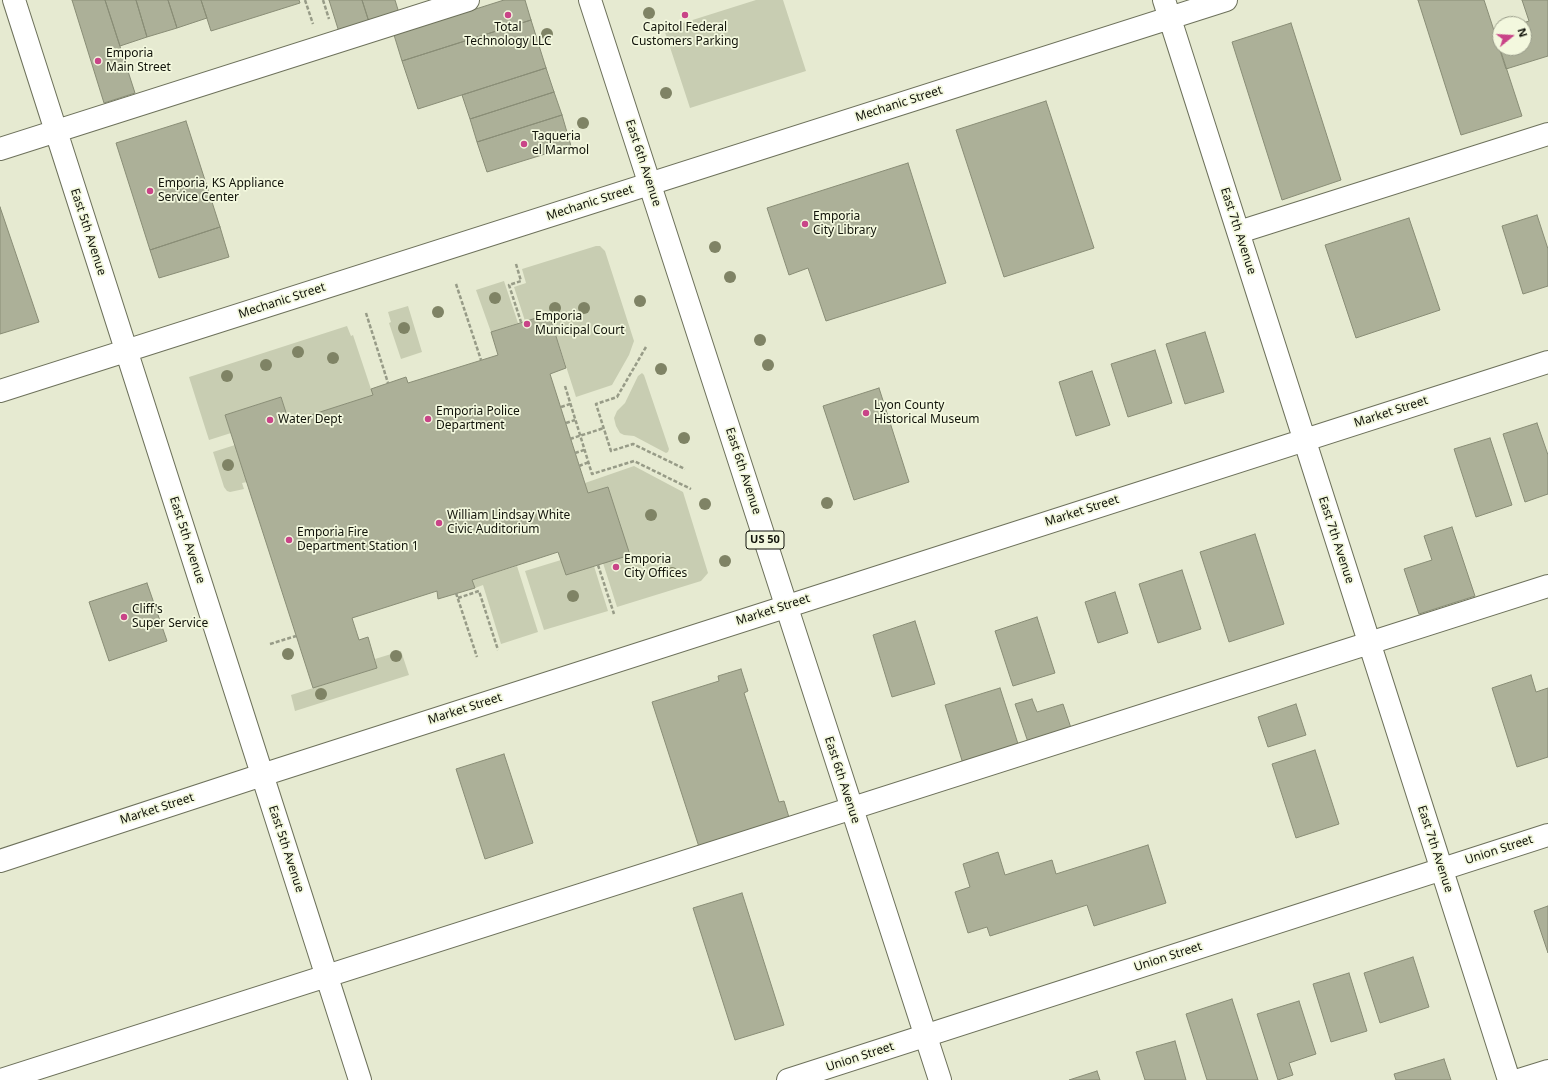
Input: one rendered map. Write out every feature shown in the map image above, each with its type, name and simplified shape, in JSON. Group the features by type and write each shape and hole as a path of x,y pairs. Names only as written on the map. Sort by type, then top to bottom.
{"street":[{"name":"East 5th Avenue","path":"14,0 360,1080"},
{"path":"0,149 468,0"},
{"name":"East 6th Avenue","path":"590,0 940,1080"},
{"name":"Mechanic Street","path":"0,391 650,184 1167,9 1226,0"},
{"name":"East 7th Avenue","path":"1167,9 1509,1080"},
{"path":"1239,232 1548,134"},
{"name":"Market Street","path":"0,862 262,774 1548,362"},
{"path":"1,1080 1548,586"},
{"name":"Union Street","path":"788,1080 1548,835"},
{"path":"1519,1080 1548,1071"}],"path":[{"path":"305,0 315,29"},
{"path":"323,0 329,20 324,22"},
{"path":"313,25 319,23"},
{"path":"516,264 521,281 509,285 521,322"},
{"path":"456,284 481,360"},
{"path":"366,313 388,383"},
{"path":"646,347 617,397 596,404 611,451 633,444 684,469"},
{"path":"565,386 592,474 634,462 691,489"},
{"path":"561,408 570,404"},
{"path":"566,423 575,420"},
{"path":"570,439 604,428"},
{"path":"575,453 584,450"},
{"path":"579,466 588,462"},
{"path":"598,565 614,614"},
{"path":"458,598 479,591 498,650"},
{"path":"456,593 477,657"},
{"path":"270,644 296,636"}],"green space":[{"path":"756,0 783,0 806,71 690,108 664,29"},
{"path":"600,246 605,251 634,341 629,355 612,385 576,397 549,314 525,321 514,287 526,283 522,269"},
{"path":"504,281 518,323 491,332 476,290"},
{"path":"408,306 422,352 401,359 389,323 391,322 388,312"},
{"path":"347,326 351,336 353,335 373,395 289,422 281,397 225,415 231,433 209,440 189,377"},
{"path":"642,373 644,375 669,449 666,453 634,436 620,433 616,426 614,418 617,411 625,403 638,376"},
{"path":"235,445 247,482 242,483 244,489 230,492 224,487 213,452"},
{"path":"634,466 683,492 708,573 701,581 617,607 603,563 629,555 608,487 588,493 585,483"},
{"path":"561,560 566,575 594,566 608,611 544,630 525,571"},
{"path":"517,566 538,632 501,644 483,585 475,588 472,580"},
{"path":"401,651 409,675 295,711 291,695 377,668 375,659"}],"building":[{"path":"72,0 105,0 135,93 104,103"},
{"path":"105,0 136,0 147,37 120,46"},
{"path":"136,0 168,0 177,28 147,37"},
{"path":"168,0 201,0 207,18 177,28"},
{"path":"201,0 299,0 300,3 211,31"},
{"path":"329,0 362,0 369,22 339,32"},
{"path":"362,0 395,0 399,13 369,22"},
{"path":"504,0 525,0 531,20 402,61 394,35"},
{"path":"1418,0 1484,0 1492,24 1492,56 1502,56 1522,116 1461,135"},
{"path":"1522,0 1548,0 1548,56 1506,69 1502,56 1532,56 1532,16 1527,16"},
{"path":"531,20 546,68 418,109 402,61"},
{"path":"1291,23 1341,180 1282,200 1232,42"},
{"path":"546,68 554,92 470,119 462,95"},
{"path":"554,92 562,115 477,142 470,119"},
{"path":"1046,101 1094,248 1004,277 956,130"},
{"name":"Taqueria el Marmol","path":"562,115 571,146 487,172 477,142"},
{"path":"186,121 220,227 150,250 116,143"},
{"path":"908,163 946,283 826,321 808,268 789,275 767,208"},
{"path":"0,207 39,322 0,334"},
{"path":"1537,215 1548,249 1548,286 1523,294 1502,226"},
{"path":"1409,218 1440,310 1356,338 1325,245"},
{"path":"220,227 229,257 159,278 150,250"},
{"name":"William Lindsay White Civic Auditorium","path":"549,314 566,368 550,374 588,493 608,487 630,555 566,575 558,552 472,580 475,588 438,599 437,591 352,618 359,640 368,637 377,668 313,688 225,415 281,397 289,422 373,395 371,389 406,377 408,383 498,355 491,332"},
{"path":"1205,332 1224,392 1185,404 1166,344"},
{"path":"1155,350 1172,403 1128,417 1111,364"},
{"path":"1092,371 1110,425 1076,436 1059,382"},
{"path":"879,388 909,482 854,500 823,406"},
{"path":"1537,423 1548,455 1548,494 1525,502 1503,434"},
{"path":"1490,438 1512,505 1476,517 1454,449"},
{"path":"1452,527 1475,596 1419,614 1404,569 1432,560 1424,536"},
{"path":"1255,534 1284,624 1229,642 1200,552"},
{"path":"1182,570 1201,629 1158,643 1139,584"},
{"path":"147,583 167,641 109,661 89,602"},
{"path":"1115,592 1128,633 1098,643 1085,602"},
{"path":"1037,617 1055,673 1013,686 995,631"},
{"path":"915,621 935,684 892,697 873,635"},
{"path":"741,669 748,691 744,693 779,802 784,801 791,824 700,850 652,702 719,681 718,676"},
{"path":"1531,675 1536,692 1548,688 1548,757 1517,767 1492,688"},
{"path":"1000,688 1020,750 964,767 945,705"},
{"path":"1032,699 1037,712 1063,704 1073,734 1030,748 1015,704"},
{"path":"1296,704 1306,735 1268,747 1258,717"},
{"path":"1315,750 1339,824 1296,838 1272,764"},
{"path":"504,754 533,843 485,859 456,769"},
{"path":"1148,845 1166,903 1094,926 1087,905 990,936 987,927 968,933 955,892 970,887 963,864 998,852 1005,875 1052,860 1056,874"},
{"path":"742,893 784,1025 735,1040 693,908"},
{"path":"1548,906 1548,953 1534,911"},
{"path":"1413,957 1429,1007 1380,1023 1364,973"},
{"path":"1349,973 1367,1031 1331,1042 1313,984"},
{"path":"1232,999 1258,1080 1207,1080 1186,1014"},
{"path":"1299,1001 1316,1054 1289,1063 1293,1075 1278,1080 1257,1014"},
{"path":"1175,1041 1186,1080 1145,1080 1136,1052"},
{"path":"1444,1059 1451,1080 1396,1080 1394,1074"},
{"path":"1097,1071 1100,1080 1069,1080"}],"place":[{"name":"Total Technology LLC","path":"508,15"},
{"name":"Capitol Federal Customers Parking","path":"685,15"},
{"name":"Emporia Main Street","path":"98,61"},
{"name":"Taqueria el Marmol","path":"524,144"},
{"name":"Emporia, KS Appliance Service Center","path":"150,191"},
{"name":"Emporia City Library","path":"805,224"},
{"name":"Emporia Municipal Court","path":"527,324"},
{"name":"Lyon County Historical Museum","path":"866,413"},
{"name":"Emporia Police Department","path":"428,419"},
{"name":"Water Dept","path":"270,420"},
{"name":"William Lindsay White Civic Auditorium","path":"439,523"},
{"name":"Emporia Fire Department Station 1","path":"289,540"},
{"name":"Emporia City Offices","path":"616,567"},
{"name":"Cliff's Super Service","path":"124,617"}]}
